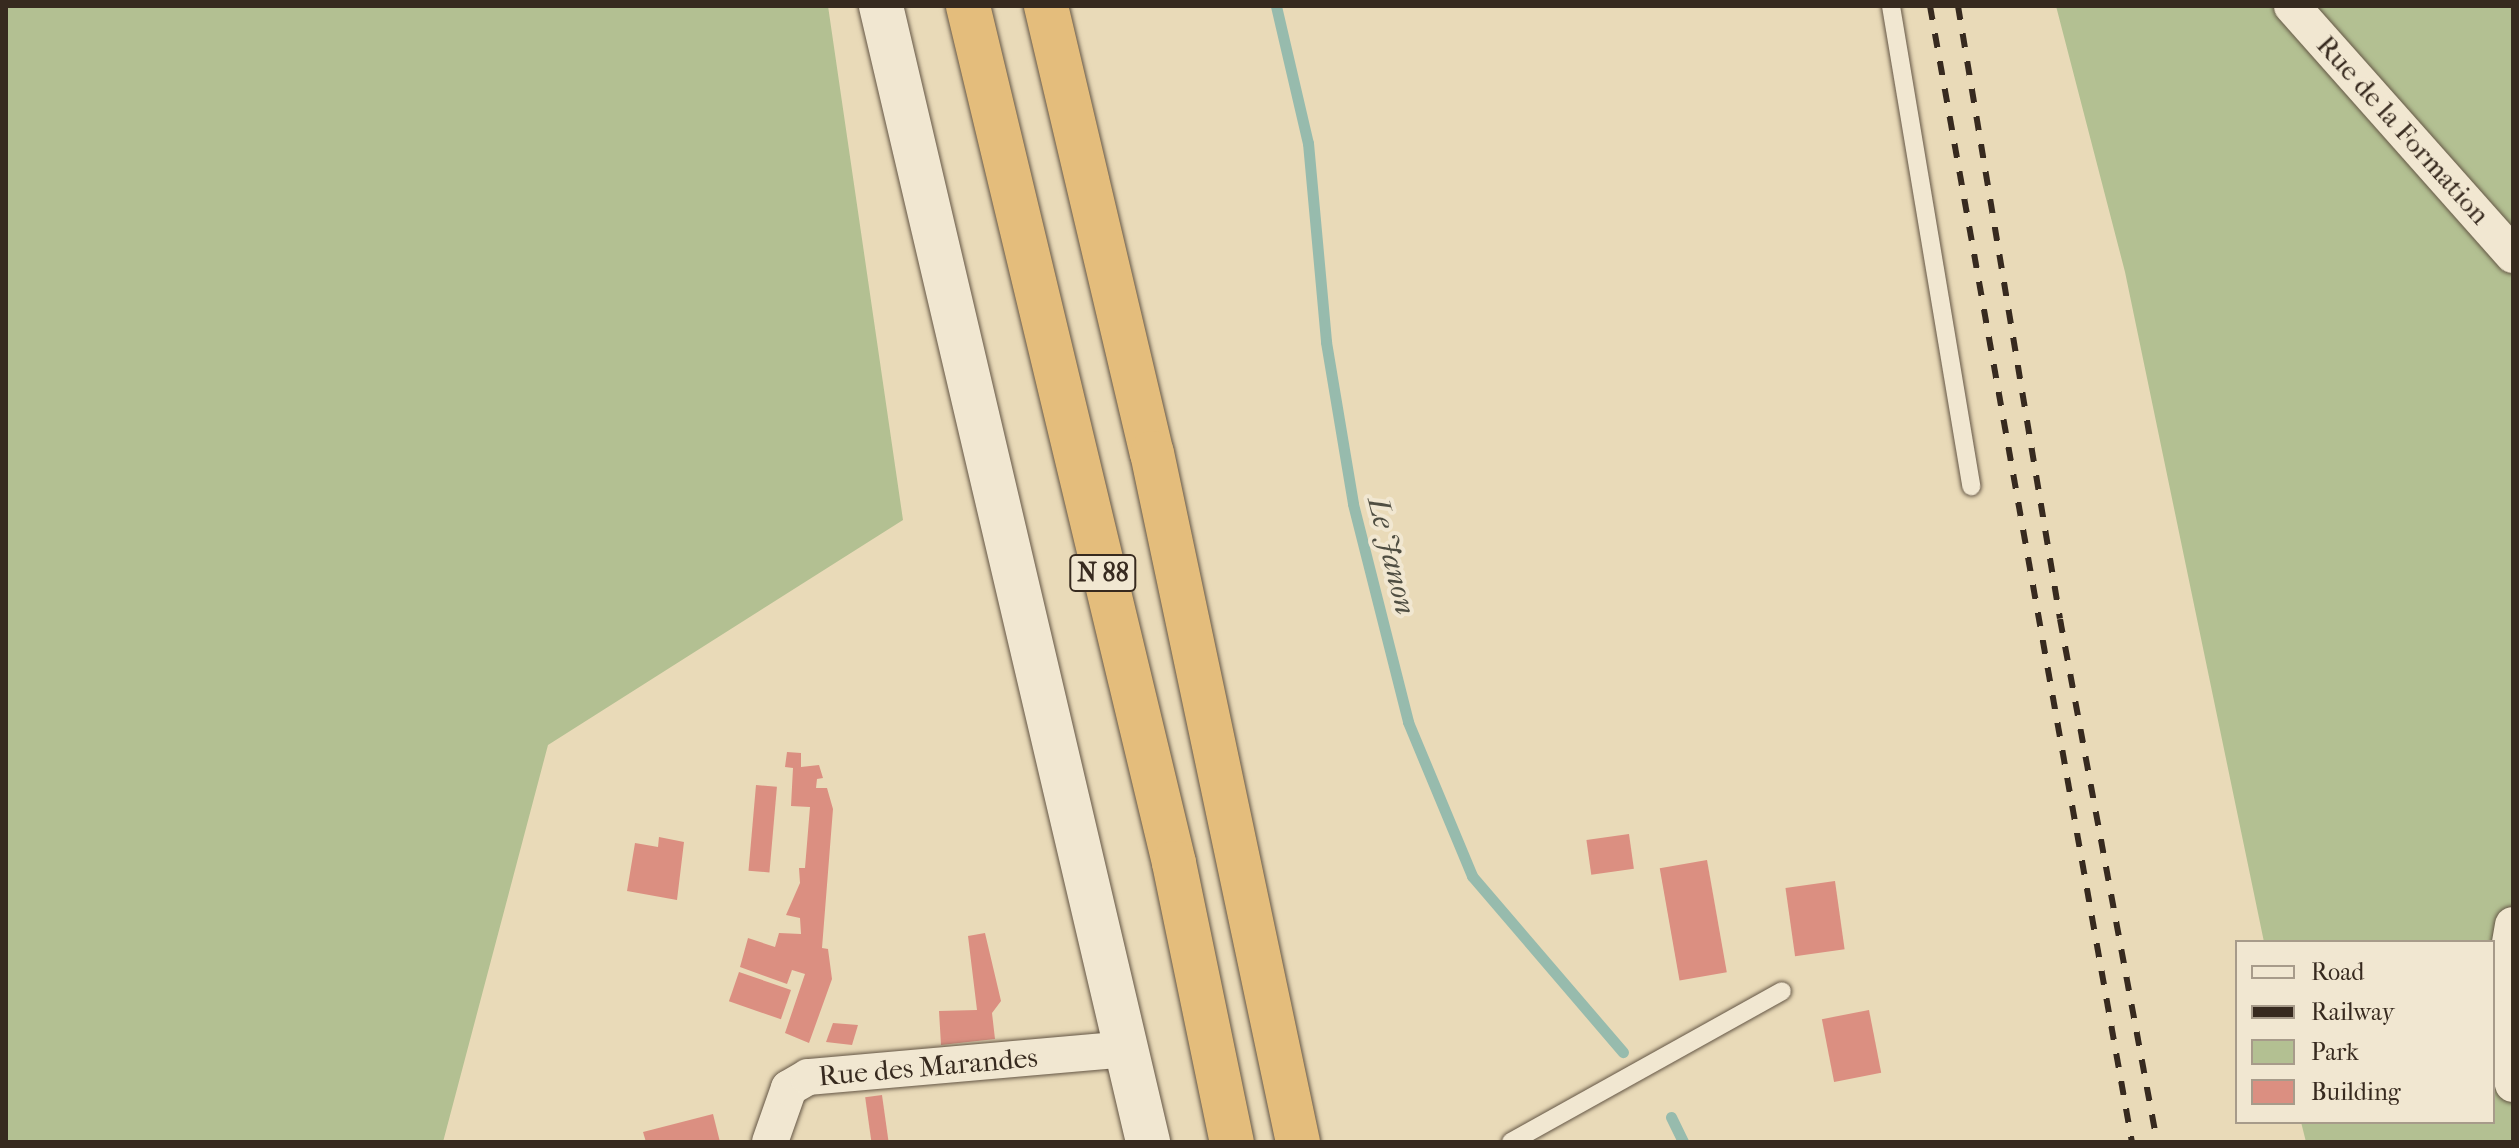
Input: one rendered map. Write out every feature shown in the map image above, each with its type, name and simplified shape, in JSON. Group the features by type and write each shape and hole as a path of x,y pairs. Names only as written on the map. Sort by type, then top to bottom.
{"highway":[{"name":"N 88","path":"968,6 1174,863 1232,1142"},
{"name":"N 88","path":"1046,6 1152,453 1298,1142"}],"street":[{"path":"881,6 1148,1142"},
{"name":"Rue de la Formation","path":"2292,6 2513,255"},
{"path":"2513,925 2497,1019 2513,1084"},
{"name":"Rue des Marandes","path":"770,1142 789,1088 808,1077 1127,1049"}],"lane":[{"path":"1891,6 1971,486"},
{"path":"1511,1142 1782,991"}],"green space":[{"path":"6,6 828,6 903,520 548,745 443,1142 6,1142"},
{"path":"2056,6 2513,6 2513,1142 2306,1142 2302,1124 2495,1124 2495,940 2264,940 2125,272"}],"building":[{"path":"787,752 801,753 801,767 819,765 823,778 817,779 816,788 827,788 833,809 822,948 828,949 832,979 809,1043 785,1033 805,974 792,970 787,984 740,967 748,938 775,947 779,933 801,934 800,918 786,915 800,883 799,868 805,868 810,807 791,806 793,768 785,767"},
{"path":"756,785 777,787 769,873 749,871"},
{"path":"1629,834 1634,869 1591,875 1586,840"},
{"path":"659,837 684,842 677,900 627,891 635,843 658,847"},
{"path":"1707,860 1727,972 1680,981 1660,868"},
{"path":"1835,881 1845,949 1795,956 1785,888"},
{"path":"985,933 1001,1001 992,1013 995,1039 941,1045 939,1011 977,1010 968,936"},
{"path":"739,972 791,990 781,1019 729,1001"},
{"path":"1869,1010 1881,1073 1834,1082 1822,1019"},
{"path":"833,1023 858,1025 852,1045 826,1042"},
{"path":"882,1095 889,1142 871,1142 865,1097"},
{"path":"713,1114 720,1142 646,1142 643,1132"}],"waterway":[{"name":"Le Janon","path":"1276,6 1308,143 1326,342 1353,504 1408,722 1472,876 1623,1052"},
{"name":"Le Janon","path":"1671,1117 1683,1142"}],"railway":[{"path":"1930,6 2132,1142"},
{"path":"1958,6 2060,619 2157,1142"}]}
